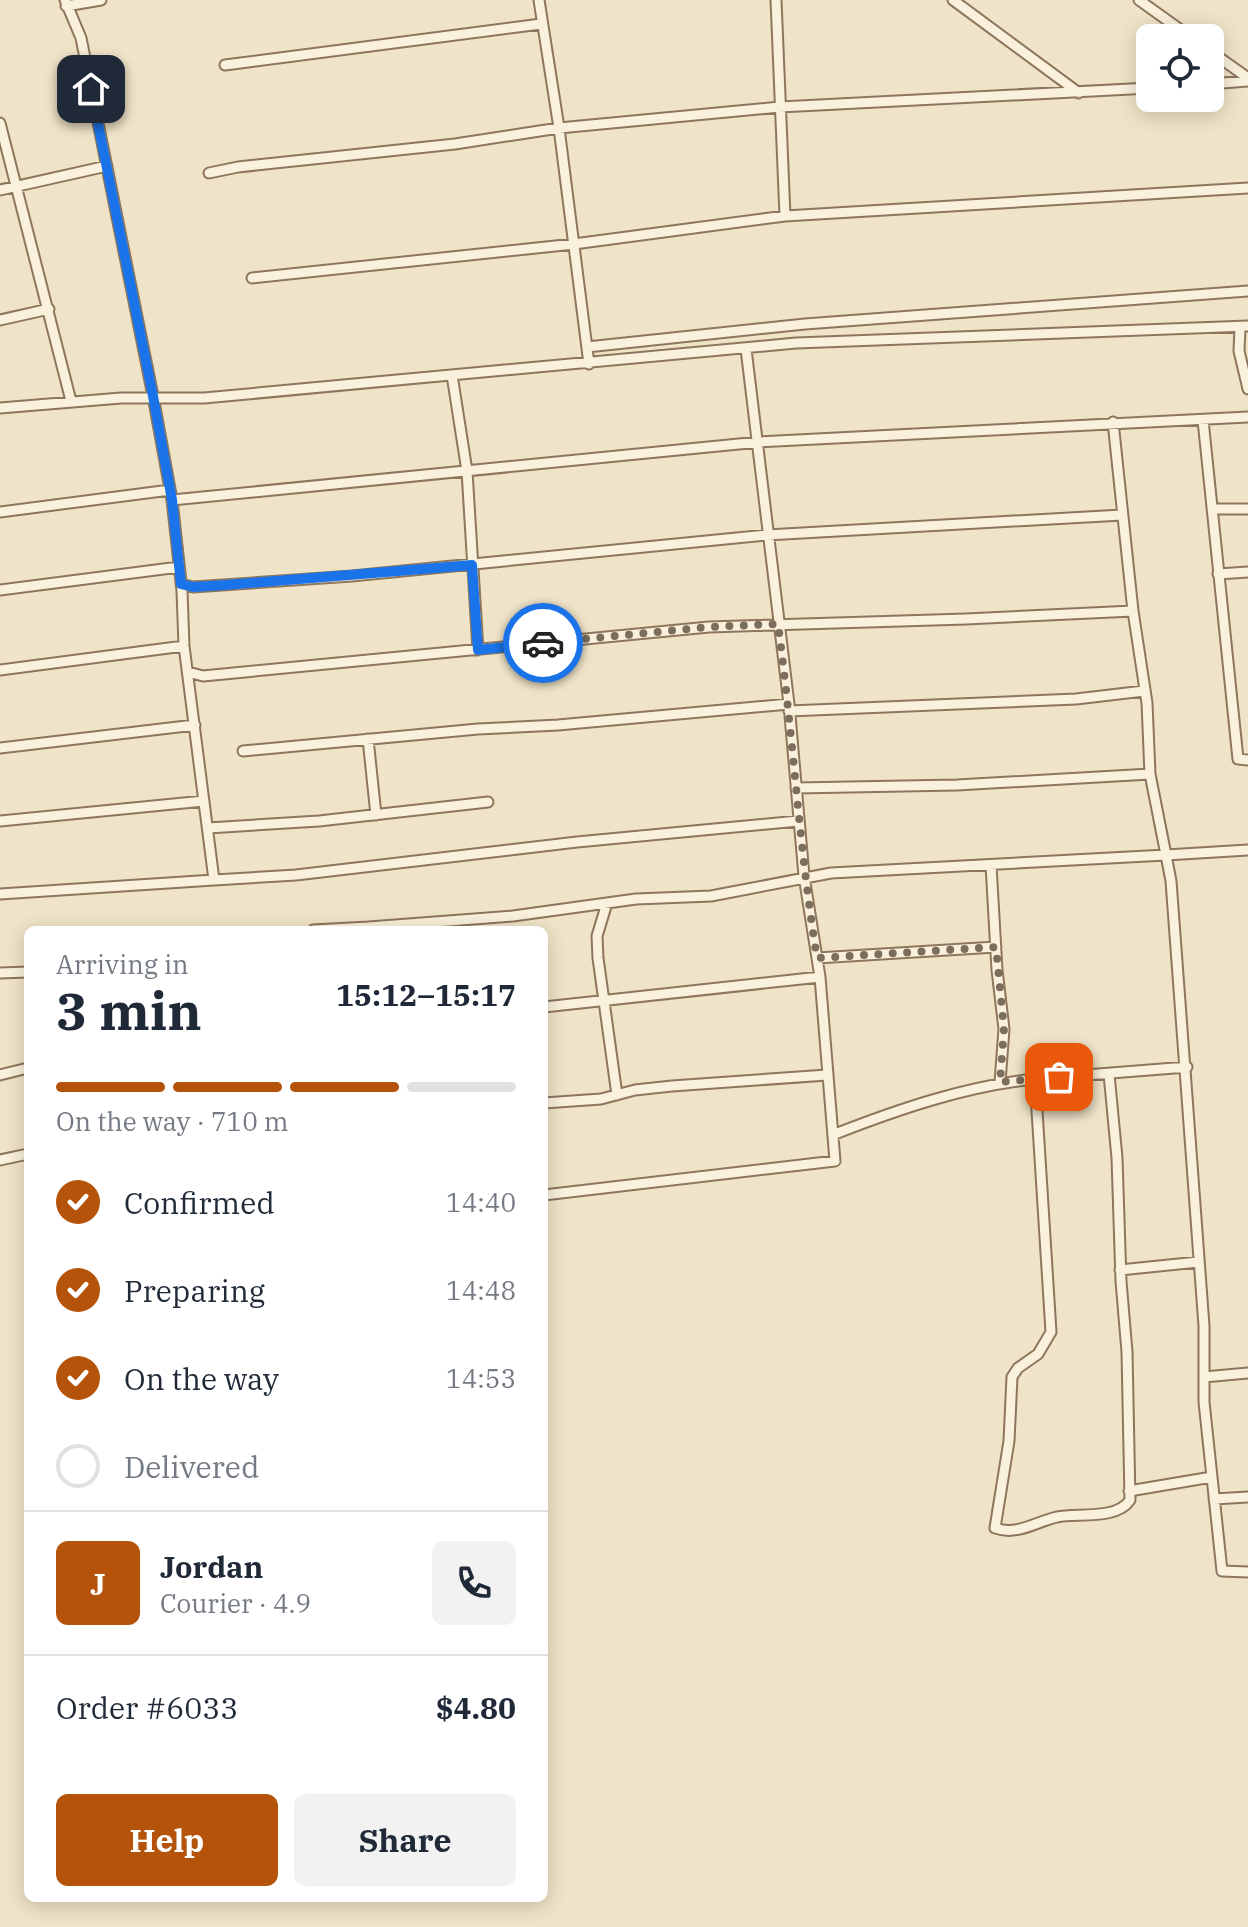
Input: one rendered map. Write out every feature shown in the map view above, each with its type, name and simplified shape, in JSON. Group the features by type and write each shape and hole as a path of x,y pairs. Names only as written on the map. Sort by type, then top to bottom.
{"street":[{"path":"101,0 65,3 81,38 171,495 184,646 214,880"},
{"path":"539,0 589,364"},
{"path":"776,0 785,216"},
{"path":"953,0 1081,94"},
{"path":"1139,0 1172,24"},
{"path":"225,65 541,24"},
{"path":"1224,61 1248,79"},
{"path":"1224,82 1248,79"},
{"path":"209,173 238,167 455,144 559,128 780,107 1136,89"},
{"path":"0,123 71,401"},
{"path":"0,190 107,166"},
{"path":"252,278 574,244 785,216 1248,188"},
{"path":"587,347 805,324 1248,291"},
{"path":"0,320 49,309"},
{"path":"0,408 153,396 204,398 796,343 1244,326 1239,351 1248,389"},
{"path":"548,1195 835,1161 820,977 804,876 789,708 746,349"},
{"path":"452,375 467,471 478,650"},
{"path":"0,512 759,442 1248,417"},
{"path":"1203,420 1238,759 1248,760"},
{"path":"1113,422 1133,611 1147,703 1150,774 1171,881 1204,1326 1204,1402 1222,1571 1248,1572"},
{"path":"1212,509 1248,509"},
{"path":"181,584 193,587 225,585 472,565 767,535 1122,515"},
{"path":"0,590 179,567"},
{"path":"1218,574 1248,572"},
{"path":"188,672 203,676 709,627 1133,611"},
{"path":"0,670 184,646"},
{"path":"243,751 789,708 1076,699 1144,691"},
{"path":"0,748 195,725"},
{"path":"368,739 376,815"},
{"path":"796,788 957,785 1150,774"},
{"path":"0,821 204,801"},
{"path":"208,828 376,815 488,802"},
{"path":"0,894 296,875 577,842 798,821"},
{"path":"393,926 513,916 636,899 711,896 831,873 1248,850"},
{"path":"991,865 1004,1029 1000,1082"},
{"path":"607,903 597,936 602,1001 617,1095"},
{"path":"817,958 996,947"},
{"path":"0,973 24,972"},
{"path":"548,1007 820,977"},
{"path":"835,1134 889,1113 1000,1082 1187,1067"},
{"path":"0,1075 24,1069"},
{"path":"1035,1079 1051,1332 1038,1354 1018,1368 1012,1377 1009,1441 995,1528 1006,1532 1058,1517 1117,1509 1128,1504 1127,1352 1120,1270 1117,1158 1109,1074"},
{"path":"548,1103 601,1099 672,1086 827,1075"},
{"path":"0,1160 24,1155"},
{"path":"1120,1270 1198,1262"},
{"path":"1204,1377 1248,1373"},
{"path":"1129,1491 1212,1477"},
{"path":"1214,1499 1248,1497"}],"way so far":[{"path":"543,643 709,627 778,624 789,704 804,876 817,958 996,947 1004,1029 1000,1082 1059,1077"}],"route":[{"path":"91,89 172,500 181,584 193,587 225,585 472,565 478,650 543,643"}]}
